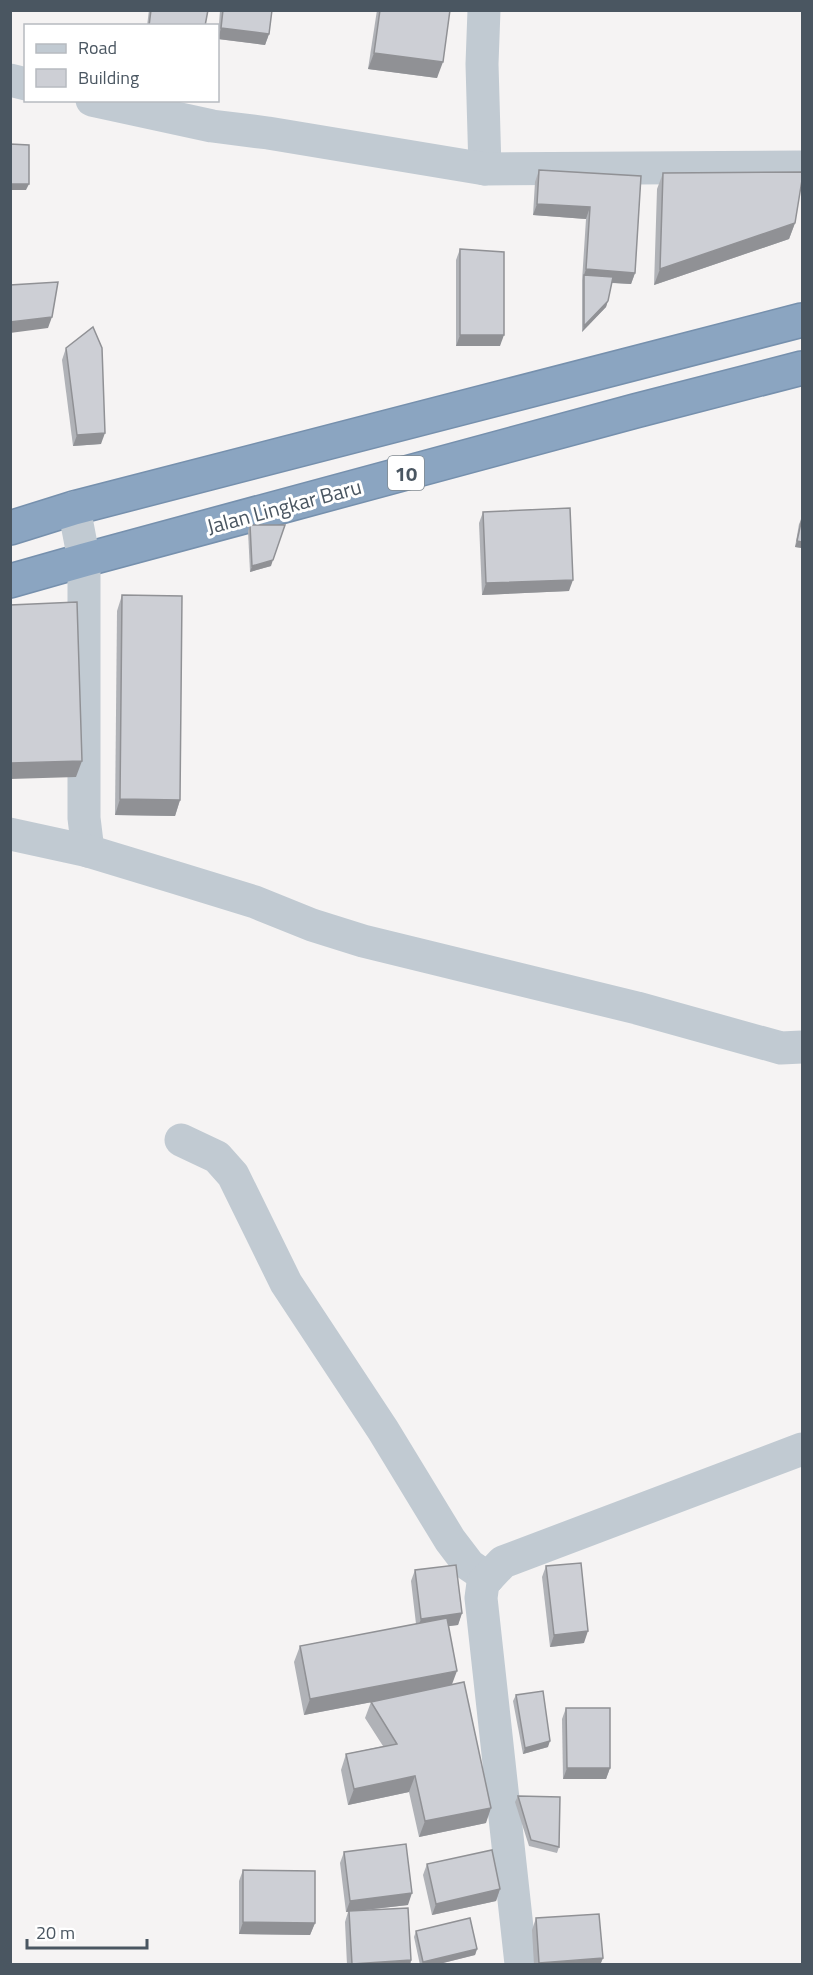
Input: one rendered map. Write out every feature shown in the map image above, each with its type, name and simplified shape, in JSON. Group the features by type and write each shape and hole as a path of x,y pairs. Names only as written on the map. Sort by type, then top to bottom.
{"highway":[{"name":"10","path":"10,528 75,508 802,320"},
{"name":"Jalan Lingkar Baru","path":"10,581 623,414 802,368"}],"street":[{"path":"484,10 482,64 485,168"},
{"path":"101,102 212,126 485,168 802,167"},
{"path":"75,508 84,560 84,818 88,851"},
{"path":"10,834 88,851 255,902 312,925 363,941 637,1008 781,1048 802,1047"},
{"path":"181,1140 218,1156 233,1175 292,1293 383,1430 450,1540 469,1565 488,1578"},
{"path":"521,1965 481,1598 483,1583 503,1562 802,1449"}],"building":[{"path":"151,10 208,10 205,24 149,24"},
{"path":"223,10 272,10 269,34 221,28"},
{"path":"380,10 450,10 443,62 374,53"},
{"path":"10,144 29,145 29,184 10,184"},
{"path":"539,170 641,176 635,273 586,269 590,207 537,204"},
{"path":"802,172 795,223 660,269 663,173"},
{"path":"460,249 504,252 504,335 460,335"},
{"path":"584,275 613,277 608,301 584,326"},
{"path":"58,282 52,317 10,322 10,285"},
{"path":"93,327 102,348 105,433 77,435 66,348"},
{"path":"570,508 573,580 486,583 483,512"},
{"path":"802,518 802,542 797,541"},
{"path":"250,525 285,525 273,560 252,566"},
{"path":"122,595 182,596 180,800 120,799"},
{"path":"77,602 82,761 10,763 10,605"},
{"path":"581,1563 588,1631 554,1635 546,1566"},
{"path":"456,1565 462,1613 421,1619 415,1570"},
{"path":"447,1618 457,1671 310,1699 300,1646"},
{"path":"464,1682 491,1808 425,1821 415,1776 354,1789 346,1754 397,1744 371,1702"},
{"path":"543,1691 550,1741 525,1748 516,1695"},
{"path":"566,1708 610,1708 610,1768 567,1768"},
{"path":"518,1796 560,1797 559,1847 531,1840"},
{"path":"406,1844 412,1893 350,1901 344,1852"},
{"path":"492,1850 500,1889 436,1904 427,1864"},
{"path":"243,1870 315,1871 315,1923 243,1922"},
{"path":"408,1908 411,1960 352,1964 349,1911"},
{"path":"599,1914 603,1958 539,1963 536,1918"},
{"path":"470,1918 477,1949 423,1962 416,1931"}]}
